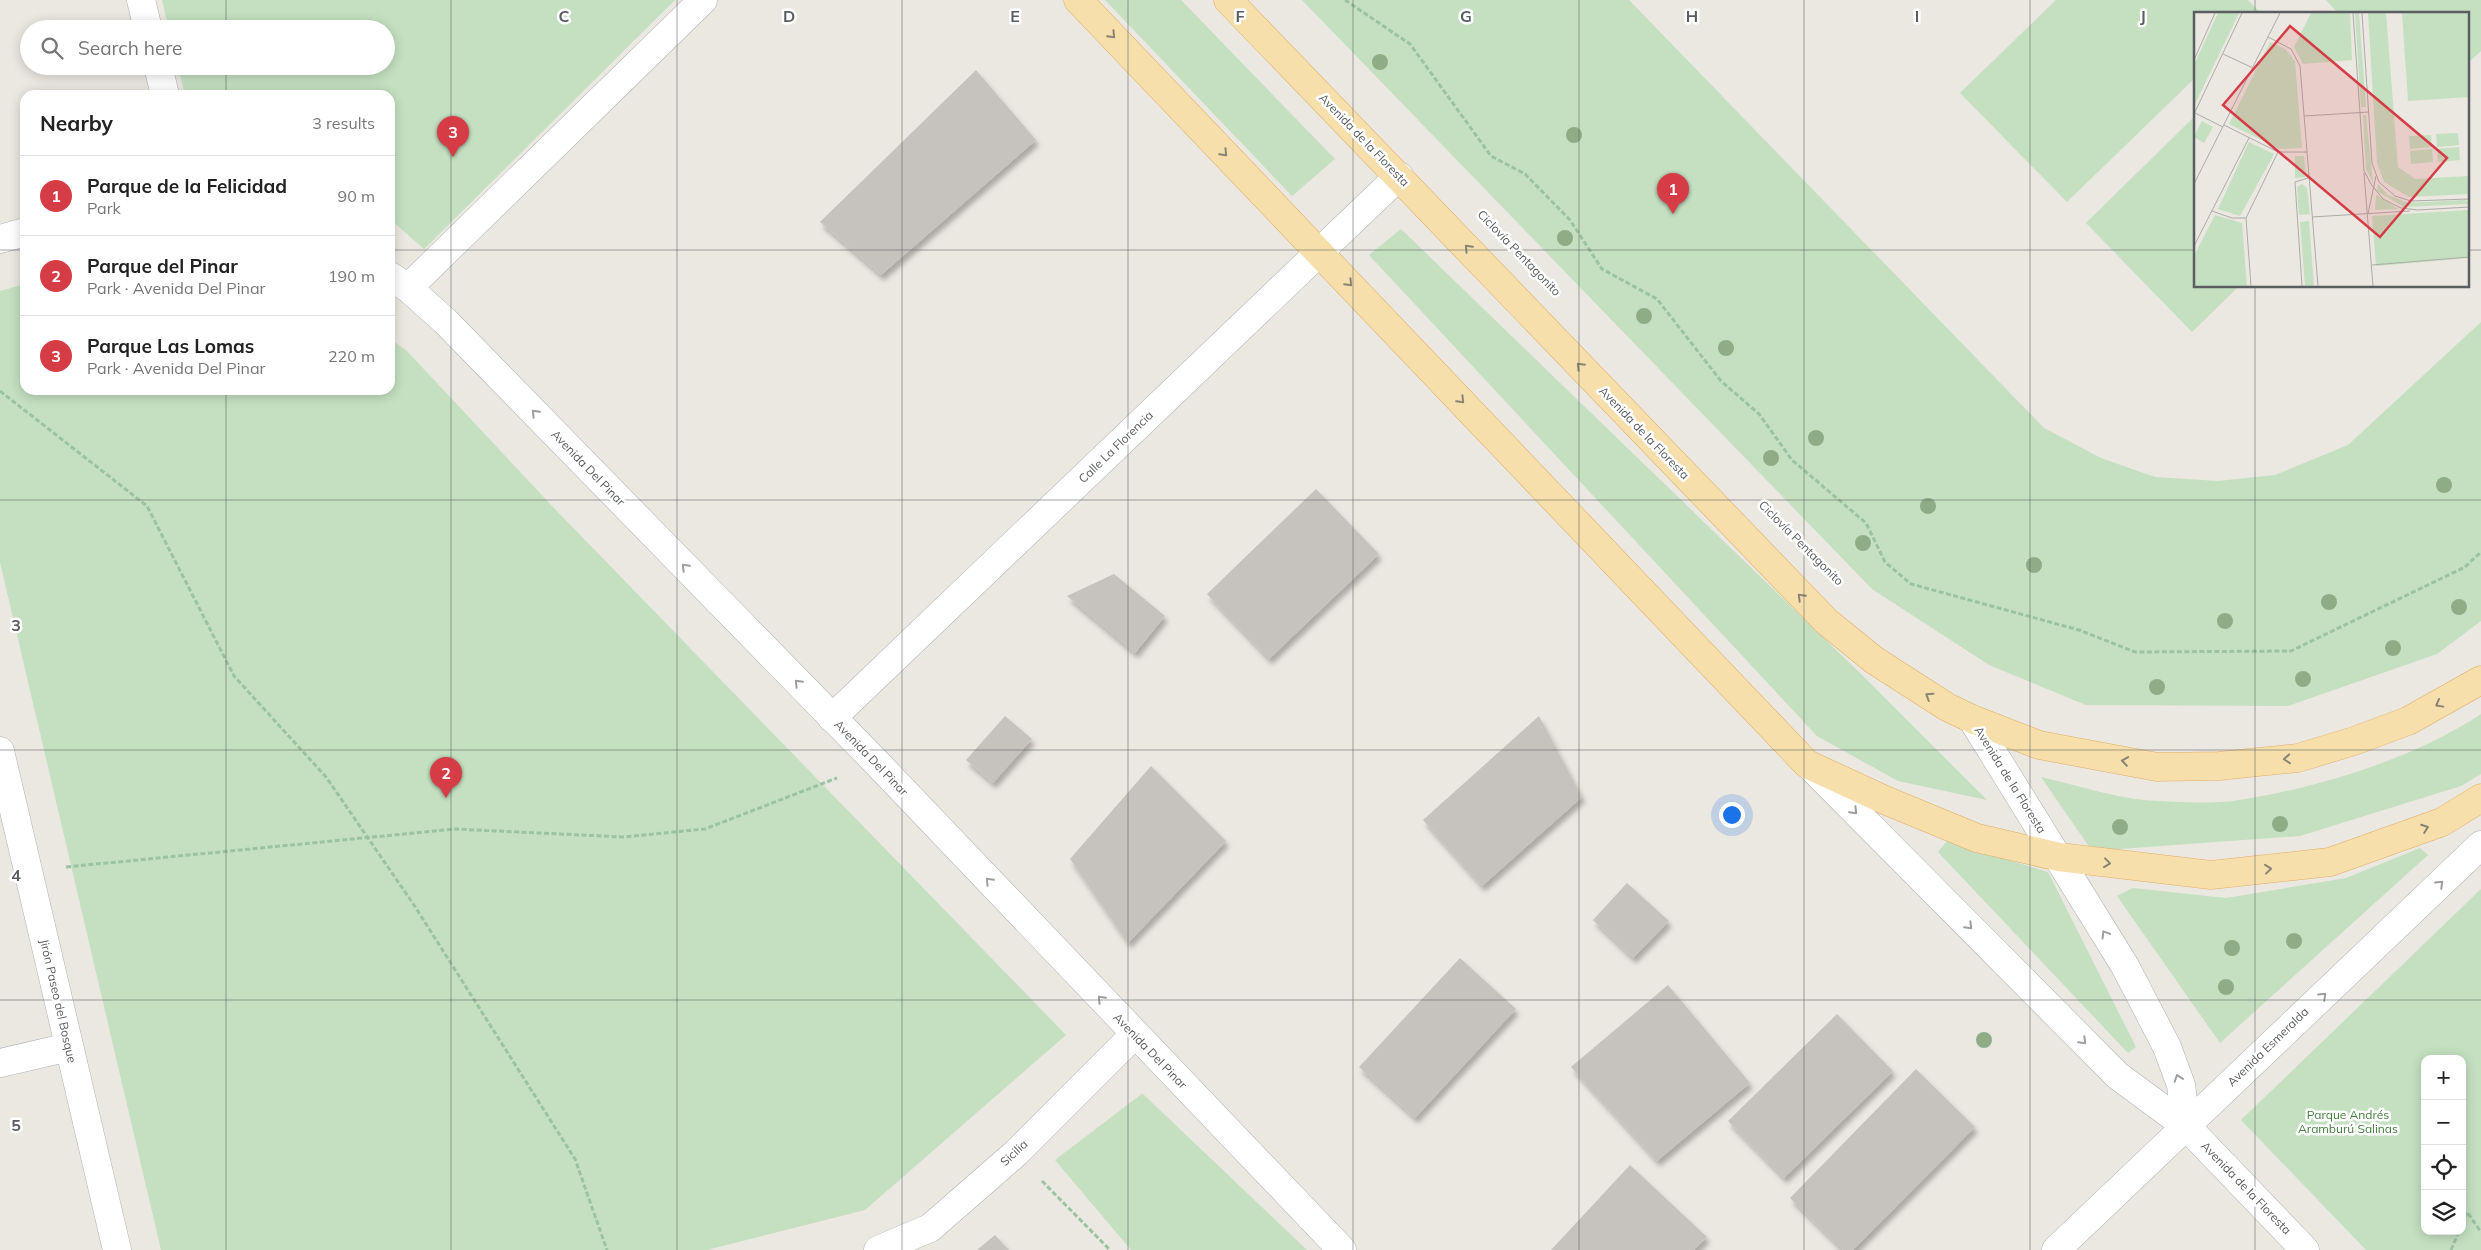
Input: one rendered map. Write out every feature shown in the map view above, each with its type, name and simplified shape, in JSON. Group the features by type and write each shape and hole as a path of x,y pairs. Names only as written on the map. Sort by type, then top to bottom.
{"main road":[{"name":"Avenida de la Floresta","path":"1078,0 1808,764 1977,838 2058,857"},
{"name":"Avenida de la Floresta","path":"1228,0 1826,622 1874,660 1947,707 1972,719"},
{"path":"1972,719 2040,745 2082,754 2157,767 2218,766 2298,758 2354,741 2408,721 2481,680"},
{"path":"2058,857 2211,875 2330,862 2442,822 2481,798"}],"street":[{"path":"141,0 146,20"},
{"path":"399,282 703,0"},
{"path":"160,75 164,90"},
{"name":"Calle La Florencia","path":"832,718 1399,176"},
{"path":"0,239 20,233"},
{"name":"Avenida Del Pinar","path":"399,282 445,321 876,762 1134,1035 1342,1250"},
{"name":"Avenida de la Floresta","path":"1972,719 2125,966 2167,1047 2181,1085 2186,1126"},
{"name":"Jirón Paseo del Bosque","path":"0,751 117,1250"},
{"name":"Avenida de la Floresta","path":"1808,764 2118,1076 2186,1126 2305,1250"},
{"name":"Avenida Esmeralda","path":"2056,1250 2481,845"},
{"name":"Sicilia","path":"878,1250 930,1228 1016,1153 1134,1035"},
{"path":"0,1063 69,1047"}],"path":[{"path":"1346,0 1410,44 1491,156 1525,174 1570,220 1602,269 1657,299 1721,381 1759,414 1792,460 1866,523 1885,562 1911,584 2079,630 2135,652 2291,651 2465,567 2481,552"},
{"path":"0,391 147,506 234,676 326,777 414,905 575,1159 607,1250"},
{"path":"28,871 455,828 623,837 705,829 876,762"},
{"path":"1016,1153 1110,1250"},
{"path":"2466,1216 2468,1212 2481,1232"},
{"path":"2451,1250 2457,1235"}],"green space":[{"path":"162,0 675,0 424,249 395,223 395,90 184,90 180,75 395,75 395,20 167,20"},
{"path":"1105,0 1181,0 1335,159 1292,196"},
{"path":"1302,0 1629,0 2044,428 2101,458 2155,477 2218,481 2275,475 2348,445 2481,322 2481,621 2437,654 2288,706 2086,705 1989,665 1872,589"},
{"path":"2056,0 2248,0 2260,12 2194,12 2194,79 2067,202 1960,93"},
{"path":"2326,0 2481,0 2481,51 2468,63 2468,12 2337,12"},
{"path":"2194,117 2194,288 2237,288 2192,332 2086,223"},
{"path":"1401,229 1861,674 1987,800 1898,781 1817,736 1369,255"},
{"path":"20,285 20,395 395,395 395,342 406,350 552,506 1066,1035 865,1210 707,1250 161,1250 0,562 0,291"},
{"path":"2481,714 2481,774 2461,786 2300,836 2092,851 2041,777 2144,800 2201,803 2232,801 2295,789 2361,770 2425,745"},
{"path":"1947,841 2048,872 2136,1047 2128,1053 1938,852"},
{"path":"2420,848 2428,855 2220,1043 2117,896 2133,888 2226,898 2346,878"},
{"name":"Parque Andrés Aramburú Salinas","path":"2481,889 2481,1250 2366,1250 2241,1120"},
{"path":"1143,1093 1307,1250 1131,1250 1055,1160"}],"building":[{"path":"976,70 1036,140 881,275 820,222"},
{"path":"1316,489 1379,554 1269,659 1207,594"},
{"path":"1114,574 1165,616 1135,653 1067,596"},
{"path":"1005,716 1032,739 993,783 966,760"},
{"path":"1539,716 1582,797 1482,886 1423,820"},
{"path":"1151,766 1226,841 1128,943 1070,859"},
{"path":"1627,883 1669,921 1633,958 1593,920"},
{"path":"1460,958 1516,1009 1415,1118 1359,1067"},
{"path":"1668,985 1750,1083 1657,1161 1571,1067"},
{"path":"1837,1014 1893,1071 1784,1178 1728,1121"},
{"path":"1916,1069 1975,1127 1853,1250 1843,1250 1790,1198"},
{"path":"1630,1165 1707,1237 1694,1250 1551,1250"},
{"path":"995,1235 1009,1250 977,1250"}],"place":[{"name":"Parque Las Lomas","path":"453,157"},
{"name":"Parque de la Felicidad","path":"1673,214"},
{"name":"Parque del Pinar","path":"446,798"}]}
